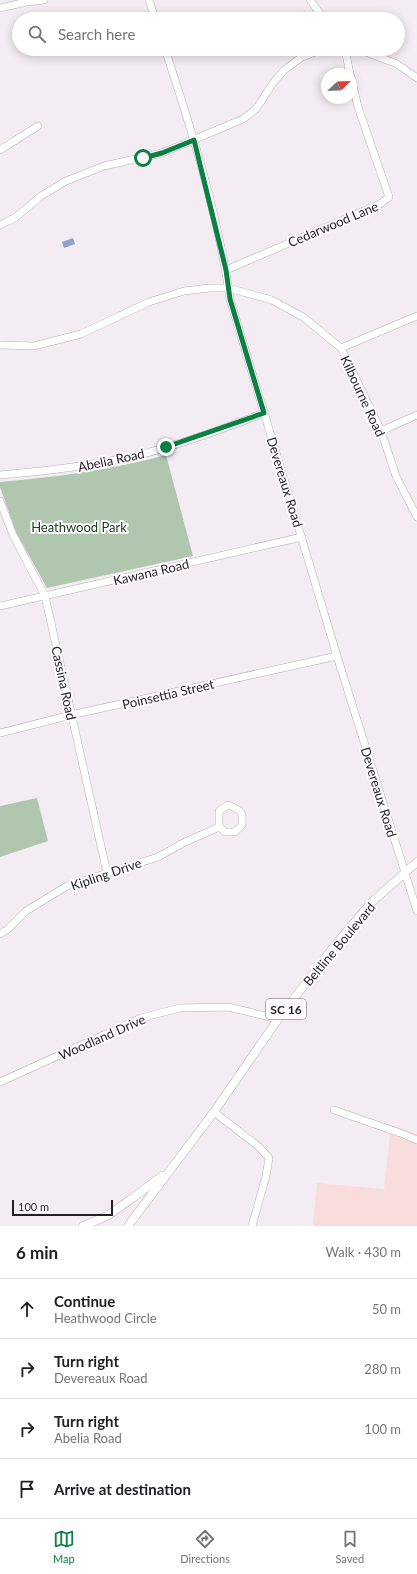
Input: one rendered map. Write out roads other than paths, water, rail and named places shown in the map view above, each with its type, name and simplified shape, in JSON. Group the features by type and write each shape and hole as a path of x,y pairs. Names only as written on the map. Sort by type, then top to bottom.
{"main road":[{"name":"Beltline Boulevard","path":"171,1169 214,1112 278,1019 354,922 372,902 417,862"},
{"name":"SC 16","path":"83,1226 107,1216 171,1169"},
{"name":"SC 16","path":"128,1226 171,1169"}],"street":[{"path":"0,8 26,2 44,0"},
{"path":"149,0 153,12"},
{"path":"310,0 319,12"},
{"name":"Devereaux Road","path":"167,56 194,140 226,270 230,299 337,656 417,911"},
{"path":"0,225 16,217 41,196 66,181 104,166 162,153 243,119 256,109 273,83 284,70 305,56"},
{"path":"346,56 349,68"},
{"path":"376,56 397,64 417,78"},
{"name":"Cedarwood Lane","path":"226,270 380,204 389,198 357,103"},
{"path":"0,150 38,126"},
{"name":"Kilbourne Road","path":"0,345 34,346 81,334 128,311 167,296 190,290 228,288 272,300 303,317 341,348 381,431 396,476 417,517"},
{"path":"341,348 417,316"},
{"name":"Abelia Road","path":"0,475 47,471 137,455 194,438 264,413"},
{"path":"381,431 417,415"},
{"name":"Cassina Road","path":"0,501 13,535 45,596 107,873"},
{"name":"Kawana Road","path":"0,606 302,537"},
{"name":"Poinsettia Street","path":"0,733 71,715 337,656"},
{"name":"Kipling Drive","path":"0,934 8,929 26,911 67,886 158,857 185,842 219,827"},
{"name":"Woodland Drive","path":"0,1082 141,1018 180,1008 228,1007 278,1019"},
{"path":"334,1110 417,1140"},
{"path":"214,1112 258,1146 268,1158 266,1176 252,1226"}],"water":[{"path":"73,238 75,244 64,248 62,242"}],"park label":[{"name":"Heathwood Park","path":"79,527"}]}
